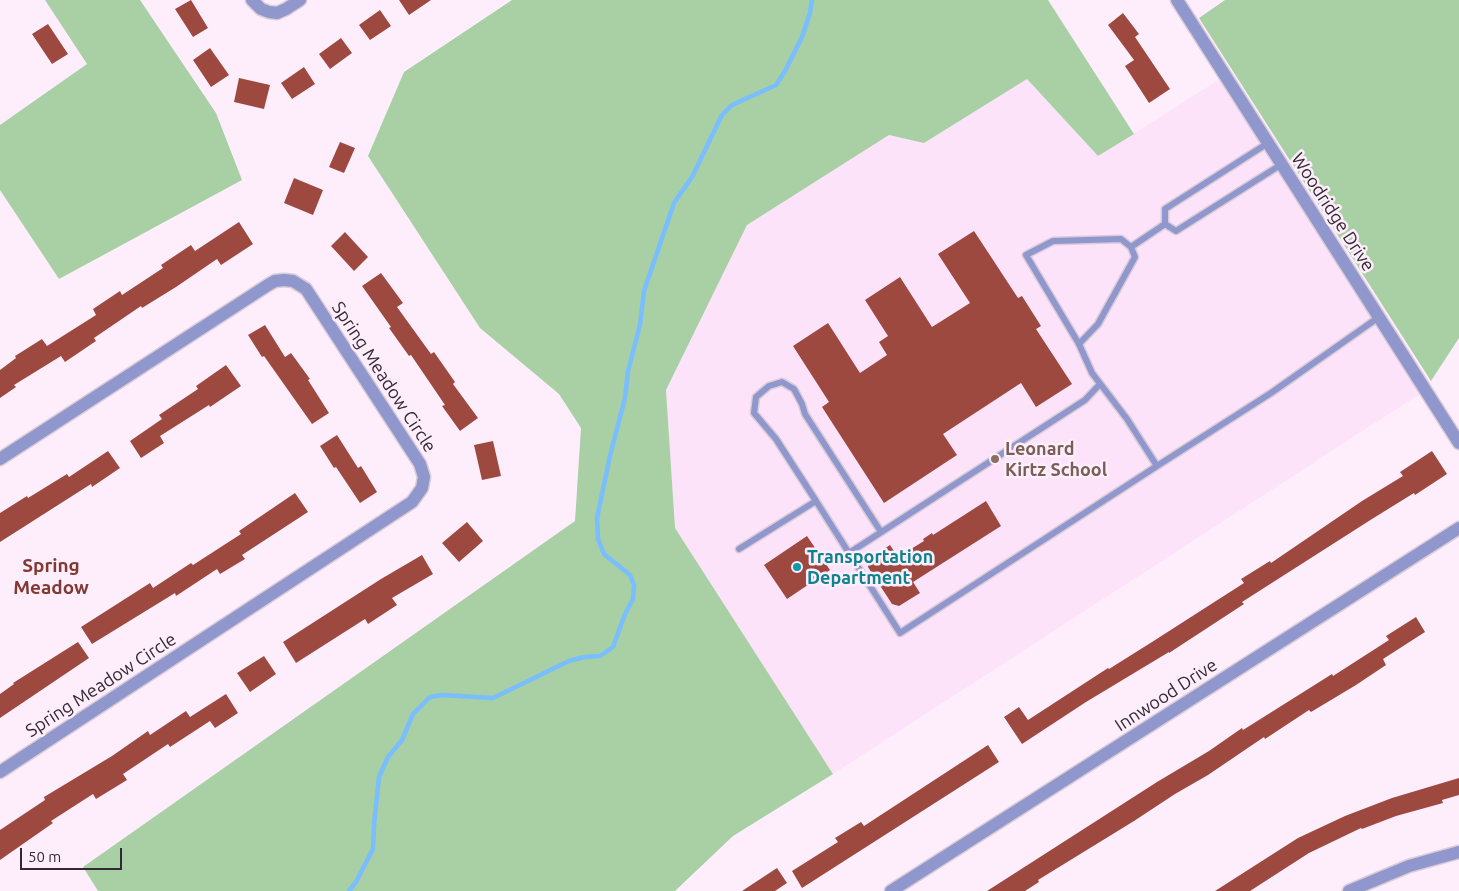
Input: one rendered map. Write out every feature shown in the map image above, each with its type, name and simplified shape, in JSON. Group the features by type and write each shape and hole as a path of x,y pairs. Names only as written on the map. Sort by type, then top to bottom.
{"street":[{"path":"252,0 261,9 277,13 300,0"},
{"name":"Woodridge Drive","path":"1177,0 1459,443"},
{"name":"Spring Meadow Circle","path":"0,459 274,281 284,280 293,281 306,289 420,464 424,477 422,488 412,502 0,772"},
{"name":"Innwood Drive","path":"891,891 1459,528"},
{"path":"1349,891 1409,866 1459,852"}],"lane":[{"path":"1166,224 1165,209 1268,143"},
{"path":"1166,224 1176,231 1282,164"},
{"path":"1131,247 1166,224"},
{"path":"1079,344 1098,324 1135,257 1131,247 1121,239 1053,241 1026,255 1079,344 1092,373 1127,419 1157,466"},
{"path":"882,532 805,414 794,389 782,382 769,386 756,397 754,413 776,439 900,633 1271,393 1379,317"},
{"path":"849,553 1085,400 1100,384"},
{"path":"739,549 816,501"}],"shaded area":[{"name":"Leonard Kirtz School","path":"1027,79 1098,156 1220,79 1426,390 833,774 675,528 666,390 747,225 889,135 924,143"}],"green space":[{"path":"45,0 140,0 216,113 242,180 59,279 0,190 0,125 87,64"},
{"path":"512,0 1048,0 1134,134 1098,156 1027,79 924,143 889,135 747,225 666,390 675,528 833,774 733,836 675,891 98,891 83,867 575,521 581,428 559,394 480,328 368,156 404,72"},
{"path":"1225,0 1459,0 1459,338 1431,381 1199,18"}],"building":[{"path":"191,0 208,28 193,37 175,9"},
{"path":"399,0 431,0 409,15"},
{"path":"380,10 391,26 370,40 359,25"},
{"path":"1123,13 1139,34 1135,37 1170,89 1149,103 1125,66 1134,60 1108,25"},
{"path":"48,24 68,54 52,64 32,34"},
{"path":"341,38 352,53 330,69 319,54"},
{"path":"210,48 229,75 211,87 193,60"},
{"path":"304,67 315,84 292,99 281,83"},
{"path":"239,78 270,85 264,109 234,102"},
{"path":"340,142 355,148 344,173 329,167"},
{"path":"294,178 323,190 313,215 284,203"},
{"path":"239,222 253,244 221,265 217,259 176,287 142,308 141,306 94,338 96,341 65,362 61,356 14,385 16,387 0,398 0,370 16,358 15,356 42,339 47,346 96,315 93,309 120,291 122,295 163,268 161,265 191,245 195,251"},
{"name":"Leonard Kirtz School","path":"974,231 1018,298 1022,296 1041,326 1036,329 1072,384 1036,407 1021,383 943,434 957,455 884,503 822,407 829,402 793,346 828,323 860,373 887,355 879,342 888,336 865,300 900,277 932,327 970,303 938,254"},
{"path":"345,232 368,257 354,271 331,246"},
{"path":"381,273 403,303 397,307 431,354 434,352 455,382 453,384 478,418 460,431 442,406 445,405 411,355 409,356 389,328 391,327 362,286"},
{"path":"265,325 285,357 291,353 310,379 308,380 329,413 312,424 248,335"},
{"path":"226,365 241,386 210,407 209,405 160,436 164,443 141,458 130,441 162,419 159,415 198,389 196,386"},
{"path":"337,435 358,468 361,466 377,492 360,503 320,446"},
{"path":"493,441 501,476 482,480 474,445"},
{"path":"108,451 120,468 92,487 91,484 0,542 0,513 67,474 69,477"},
{"path":"1432,451 1447,474 1415,495 1414,493 1372,519 1242,602 1244,604 1169,653 1086,702 1022,744 1004,717 1019,707 1028,720 1244,583 1241,579 1270,561 1271,563 1362,501 1403,476 1400,472"},
{"path":"295,493 308,512 242,555 245,559 220,574 217,569 176,596 175,593 92,644 81,627 150,583 153,588 191,563 193,565 241,534 239,531"},
{"path":"986,501 1001,526 913,582 920,593 899,606 892,604 868,567 870,558 890,545 898,557 924,541 923,539 932,533 933,535"},
{"path":"467,522 483,541 459,562 442,543"},
{"name":"Transportation Department","path":"807,536 830,570 787,599 764,565"},
{"path":"422,555 433,574 392,598 397,605 368,624 365,619 296,663 283,642"},
{"path":"1416,617 1425,632 1383,659 1386,665 1356,685 1311,712 1309,710 1265,739 1264,737 1208,775 1038,880 1039,882 1025,891 987,891 1157,782 1209,751 1242,728 1243,730 1332,674 1333,676 1389,640 1386,636"},
{"path":"78,642 89,658 0,718 0,694 13,683"},
{"path":"264,656 276,674 250,692 237,673"},
{"path":"226,694 238,713 215,728 210,721 170,747 168,744 123,774 127,780 96,799 93,794 51,821 53,823 0,860 0,830 45,800 44,797 112,756 148,731 150,735 186,711 190,717"},
{"path":"988,745 999,762 802,888 792,871 838,842 835,838 861,822 864,826"},
{"path":"1459,778 1459,795 1442,800 1443,803 1361,828 1309,853 1250,891 1215,891 1298,838 1345,816 1392,798"},
{"path":"777,868 787,883 775,891 742,891"}],"waterway":[{"path":"349,891 356,882 373,849 379,777 388,757 402,740 413,714 430,697 442,695 493,698 569,661 584,657 600,656 613,647 625,614 633,599 634,585 630,575 604,554 598,539 597,518 625,398 628,371 640,325 644,291 674,203 692,177 722,115 732,105 776,85 802,37 812,0"}],"place":[{"name":"Leonard Kirtz School","path":"995,459"},
{"name":"Transportation Department","path":"797,567"}],"district":[{"name":"Spring Meadow","path":"51,577"}]}
